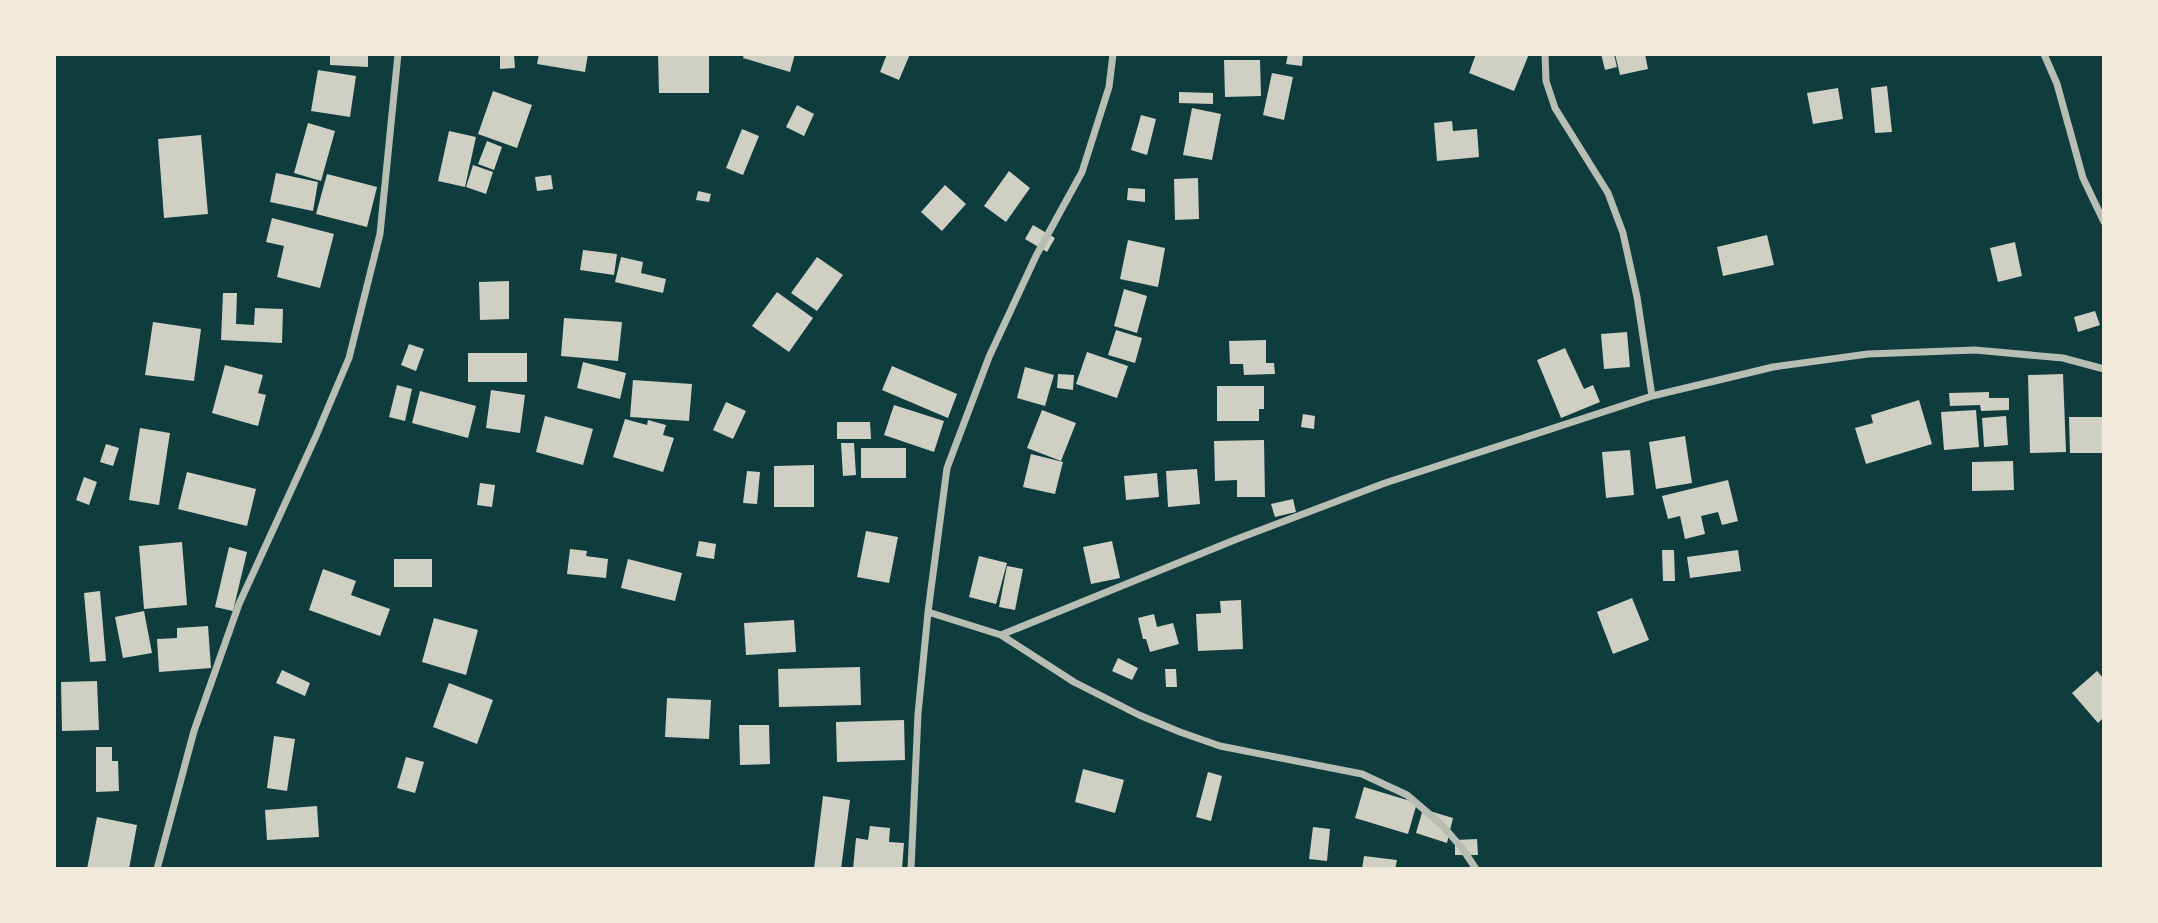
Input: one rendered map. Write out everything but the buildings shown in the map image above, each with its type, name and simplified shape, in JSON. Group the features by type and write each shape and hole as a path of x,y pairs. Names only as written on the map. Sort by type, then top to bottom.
{"street":[{"path":"157,869 194,731 239,604 349,358 380,234 398,54"},
{"path":"911,869 918,714 947,468 989,357 1036,256 1082,172 1110,87 1113,54"},
{"path":"1545,54 1546,81 1555,108 1608,193 1623,233 1637,297 1652,396"},
{"path":"2043,54 2057,84 2083,178 2104,222"},
{"path":"1001,635 1385,482 1652,396 1773,367 1868,354 1975,350 2063,358 2104,369"},
{"path":"928,612 1001,635 1074,682 1139,715 1180,732 1220,746 1362,774 1407,795 1441,824 1476,869"}]}
